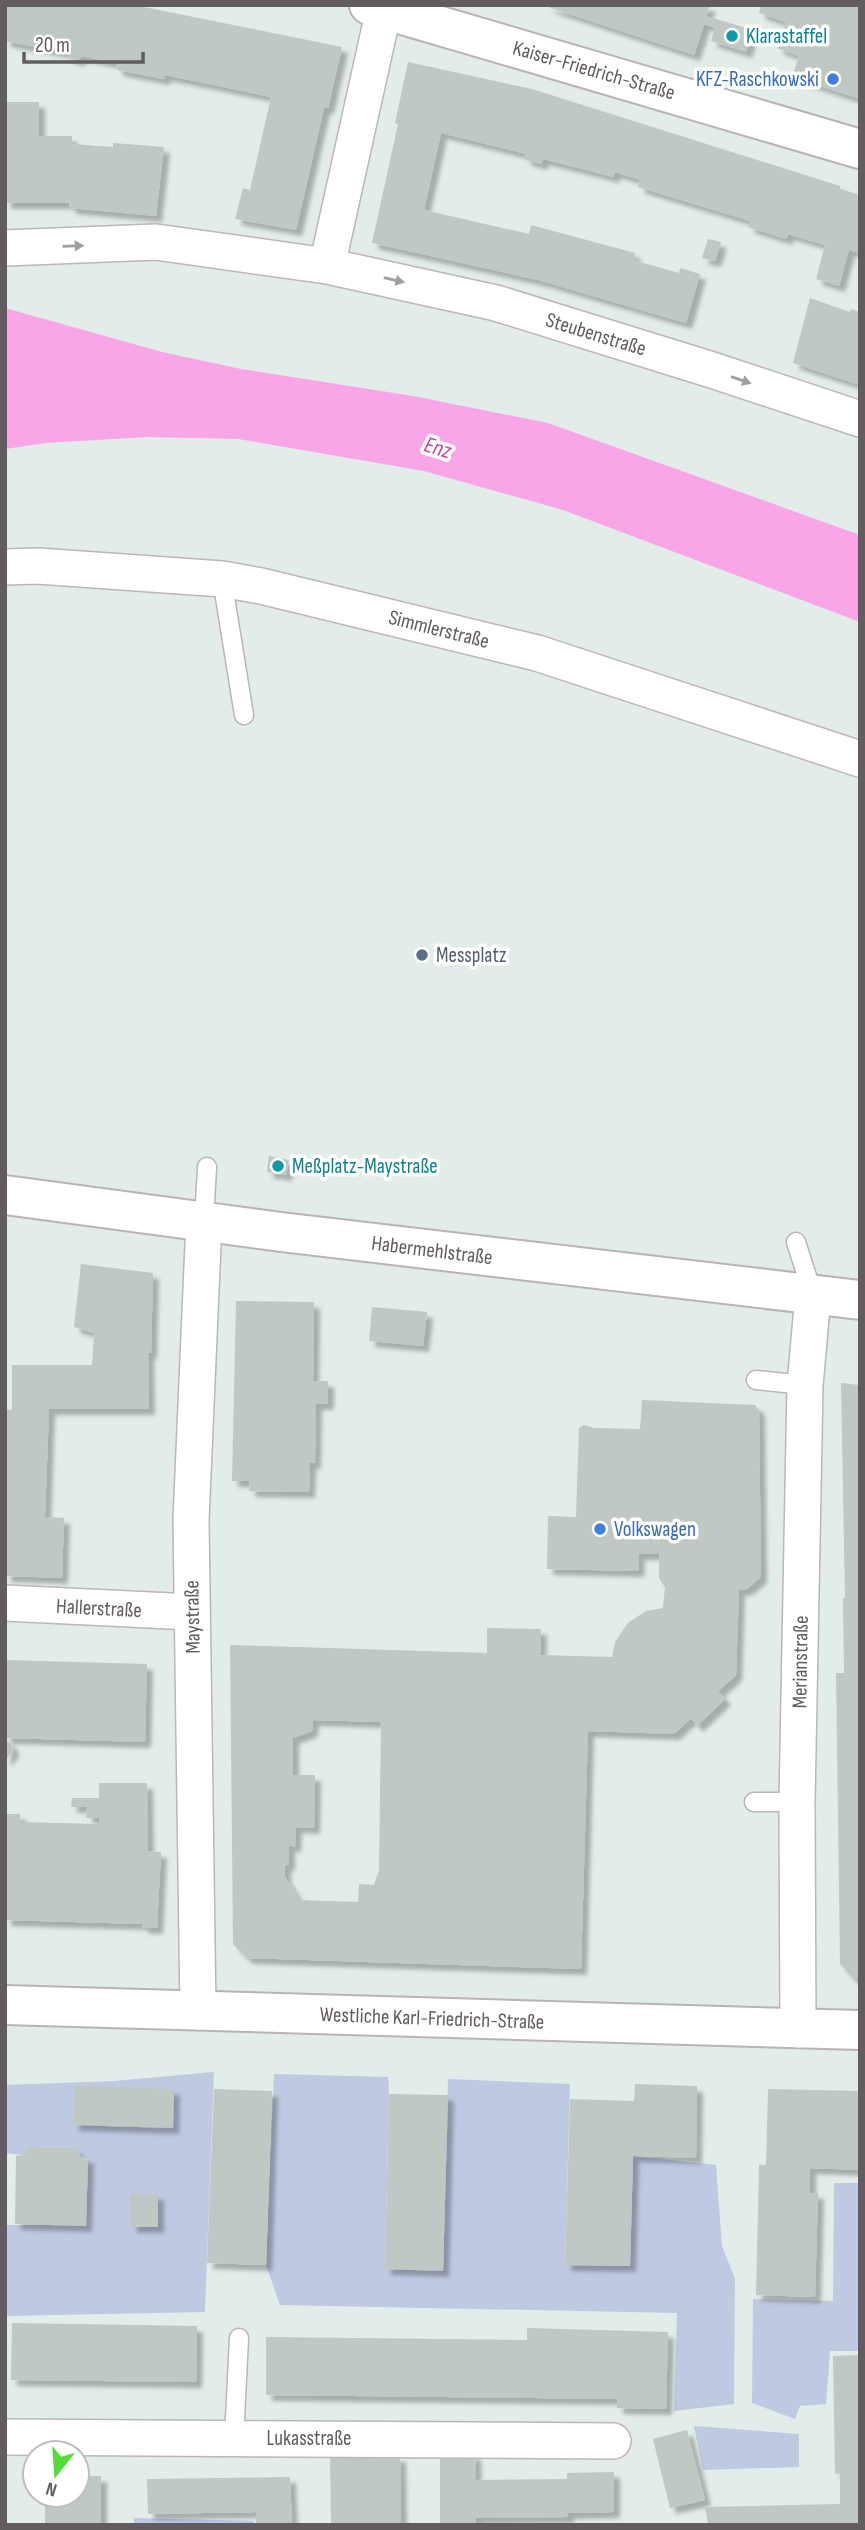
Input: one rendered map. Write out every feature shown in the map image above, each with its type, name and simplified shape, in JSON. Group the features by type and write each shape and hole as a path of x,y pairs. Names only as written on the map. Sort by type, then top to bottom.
{"main road":[{"name":"Kaiser-Friedrich-Straße","path":"376,7 860,149"},
{"name":"Habermehlstraße","path":"5,1195 204,1222 860,1300"},
{"name":"Westliche Karl-Friedrich-Straße","path":"5,2006 860,2031"}],"street":[{"path":"327,266 376,7"},
{"name":"Steubenstraße","path":"5,248 156,242 327,266 496,303 860,419"},
{"name":"Simmlerstraße","path":"5,567 38,566 222,579 261,586 537,653 860,759"},
{"name":"Maystraße","path":"198,2012 192,1455 204,1222"},
{"name":"Merianstraße","path":"798,2030 797,1802 805,1385 813,1296"},
{"name":"Hallerstraße","path":"5,1603 192,1612"},
{"name":"Lukasstraße","path":"5,2437 613,2441"}],"lane":[{"path":"222,579 244,715"},
{"path":"204,1222 206,1167"},
{"path":"796,1242 813,1296"},
{"path":"756,1380 805,1385"},
{"path":"754,1802 797,1802"},
{"path":"234,2438 239,2338"}],"shaded area":[{"path":"214,2072 205,2312 5,2316 5,2225 86,2225 88,2158 81,2157 75,2148 28,2147 23,2155 5,2153 5,2085 114,2081"},
{"path":"274,2074 388,2077 385,2269 443,2270 448,2079 570,2084 565,2265 630,2266 633,2156 716,2165 722,2246 735,2279 734,2404 674,2411 677,2313 280,2305 266,2265"},
{"path":"834,2183 860,2183 860,2351 830,2351 826,2404 800,2406 795,2419 752,2403 753,2299 833,2301"},
{"path":"694,2426 799,2434 799,2467 703,2470"},
{"path":"134,2518 254,2521 254,2525 134,2525"}],"water":[{"name":"Enz","path":"5,308 162,352 241,369 413,396 548,423 860,535 860,622 563,510 424,471 238,439 147,437 46,443 5,449"}],"building":[{"path":"5,5 134,5 342,47 328,108 324,108 296,230 235,219 243,188 250,190 271,97 165,75 164,79 117,70 116,63 82,56 78,60 69,58 67,53 5,41"},
{"path":"710,5 706,16 753,30 746,52 711,41 715,28 704,24 694,55 545,6"},
{"path":"761,5 860,5 860,99 792,77 799,56 777,48 786,22 759,13"},
{"path":"408,62 532,89 840,186 840,189 860,195 860,253 849,250 839,286 816,279 825,245 788,234 786,239 748,227 750,221 638,187 640,180 615,172 613,177 543,159 541,164 524,159 526,154 441,133 424,210 529,234 531,225 635,253 633,260 679,273 680,268 700,274 686,323 538,280 372,243 398,124 395,123"},
{"path":"5,102 39,102 39,136 72,136 72,144 113,147 113,143 164,147 156,216 70,208 69,203 5,203"},
{"path":"708,239 721,242 715,261 702,258"},
{"path":"810,298 850,312 851,309 860,312 860,385 793,363"},
{"name":"Meßplatz-Maystraße","path":"269,1156 289,1160 286,1175 267,1172"},
{"path":"81,1264 153,1273 151,1353 148,1353 149,1409 49,1409 45,1517 64,1518 62,1578 5,1576 5,1409 12,1410 12,1365 92,1365 94,1333 74,1327"},
{"path":"236,1301 314,1302 313,1381 328,1381 328,1404 316,1404 315,1463 310,1463 309,1492 249,1491 250,1481 232,1481"},
{"path":"372,1307 427,1312 423,1346 369,1341"},
{"path":"841,1383 860,1385 860,1978 853,1978 840,1964 836,1673 844,1673"},
{"path":"642,1400 755,1405 759,1410 761,1577 747,1589 739,1590 736,1675 718,1691 725,1699 697,1726 691,1718 674,1734 588,1731 581,1969 247,1958 233,1944 230,1645 487,1653 487,1628 541,1629 540,1655 612,1657 615,1642 628,1623 646,1611 663,1608 665,1587 659,1578 659,1554 639,1554 638,1571 547,1569 548,1516 576,1517 579,1428 584,1425 594,1428 640,1429","holes":["313,1720 381,1722 379,1870 374,1885 359,1884 358,1902 299,1900 285,1877 285,1866 289,1864 289,1845 295,1847 296,1827 314,1828 315,1775 293,1775 293,1738 312,1731"]},
{"path":"5,1660 147,1664 145,1742 5,1738"},
{"path":"5,1739 12,1745 13,1751 5,1761"},
{"path":"99,1783 147,1783 148,1851 161,1852 157,1928 143,1928 142,1924 5,1920 5,1814 20,1814 20,1822 99,1824 99,1818 86,1818 87,1807 71,1807 72,1798 99,1798"},
{"path":"635,2084 697,2086 696,2158 633,2156 630,2266 565,2265 570,2099 634,2101"},
{"path":"75,2085 174,2089 173,2128 73,2125"},
{"path":"214,2089 272,2091 266,2265 207,2263"},
{"path":"768,2089 860,2091 860,2170 810,2168 810,2193 818,2193 815,2297 756,2295 759,2165 766,2165"},
{"path":"389,2094 448,2095 443,2271 385,2269"},
{"path":"28,2147 75,2148 81,2157 88,2157 86,2226 15,2224 16,2156 23,2155"},
{"path":"130,2194 158,2194 158,2227 131,2227"},
{"path":"12,2323 197,2326 196,2382 11,2380"},
{"path":"527,2328 668,2332 666,2409 617,2408 617,2399 266,2395 266,2337 527,2340"},
{"path":"860,2355 860,2525 708,2525 705,2507 840,2504 840,2473 835,2474 833,2356"},
{"path":"687,2430 705,2500 670,2508 653,2439"},
{"path":"440,2454 475,2454 476,2480 567,2479 567,2473 614,2472 614,2512 568,2513 568,2517 476,2518 476,2525 440,2525"},
{"path":"400,2456 401,2525 331,2525 330,2457"},
{"path":"91,2476 101,2476 101,2525 45,2525 45,2509 91,2509"},
{"path":"290,2477 292,2525 256,2525 256,2512 148,2514 147,2479"}],"place":[{"name":"Klarastaffel","path":"732,36"},
{"name":"KFZ-Raschkowski","path":"833,79"},
{"name":"Messplatz","path":"422,955"},
{"name":"Meßplatz-Maystraße","path":"278,1166"},
{"name":"Volkswagen","path":"600,1529"}]}
